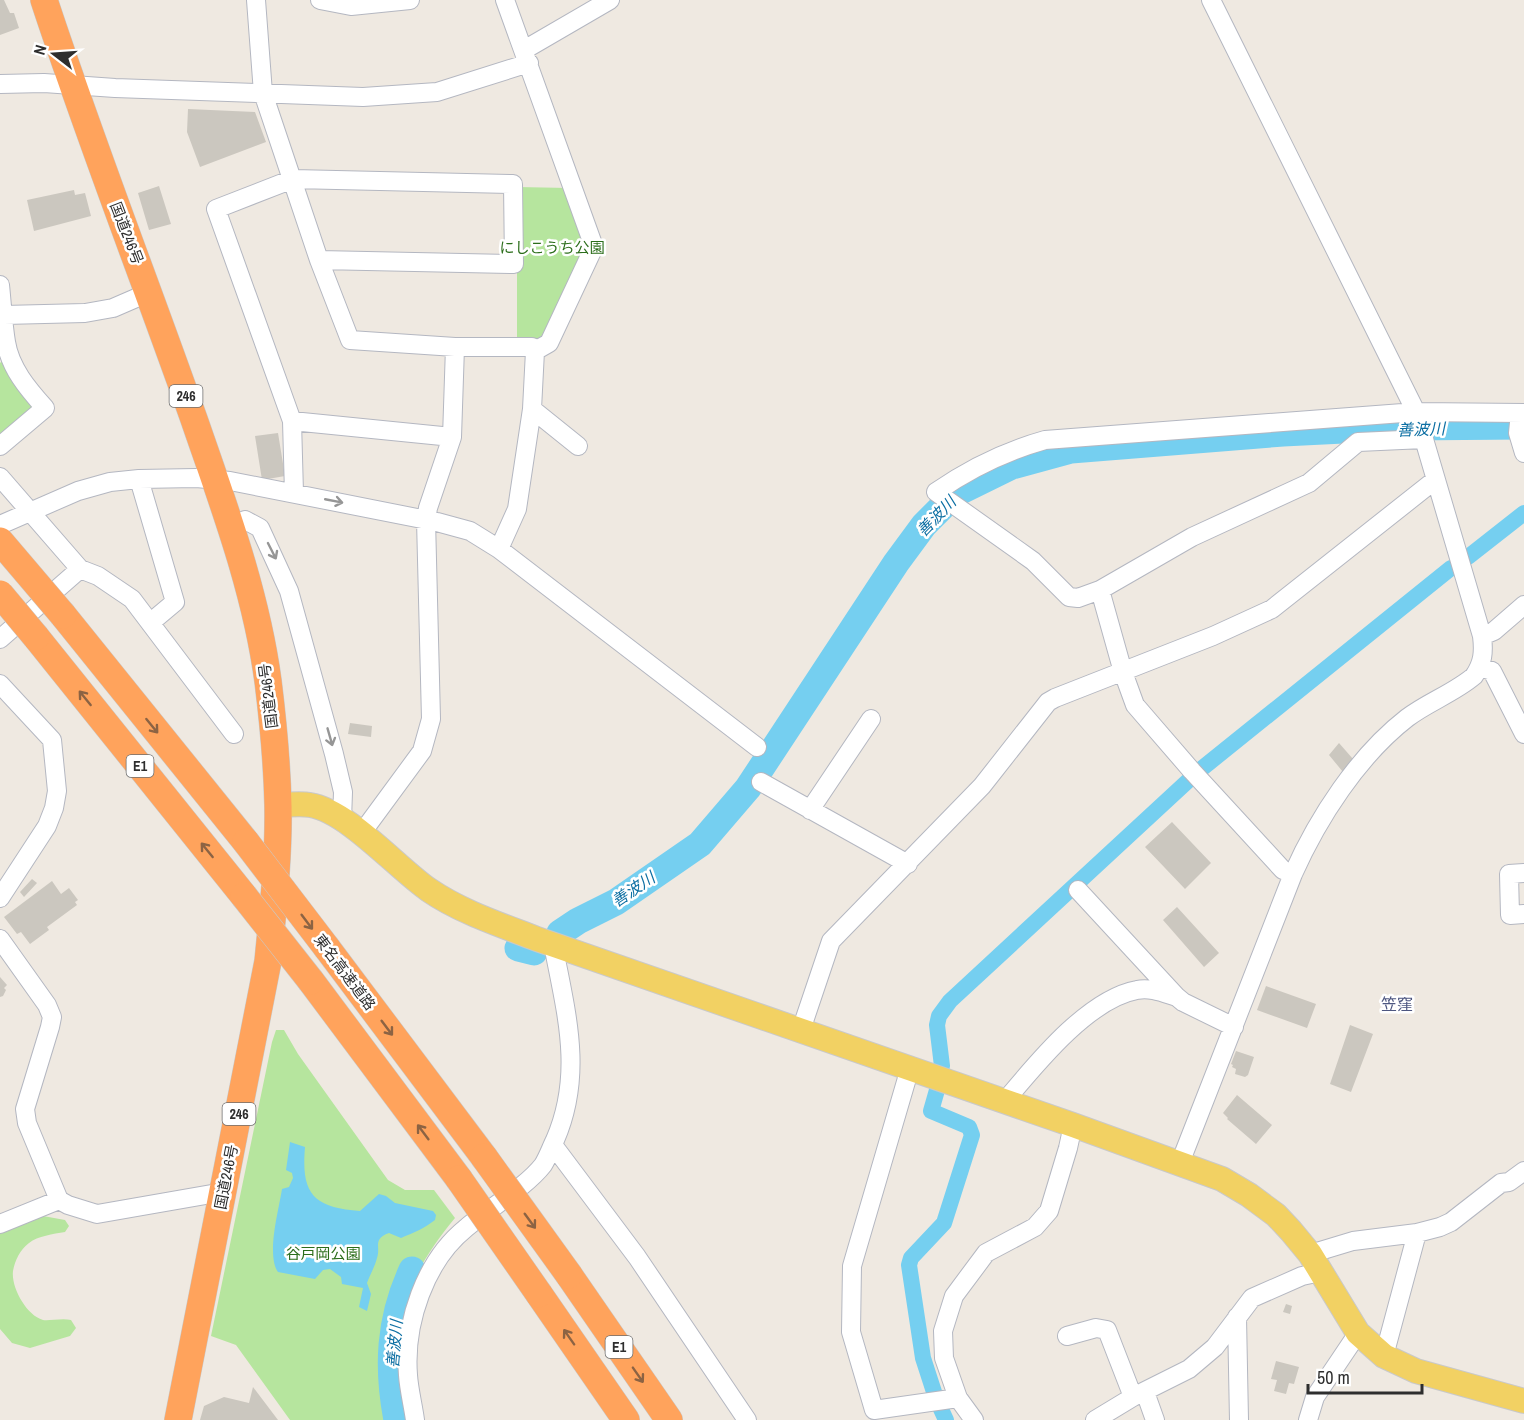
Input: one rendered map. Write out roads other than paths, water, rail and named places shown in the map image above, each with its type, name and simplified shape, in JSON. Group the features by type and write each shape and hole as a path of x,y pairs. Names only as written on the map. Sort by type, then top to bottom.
{"highway":[{"name":"国道246号","path":"44,0 72,85 150,292 231,526 248,583 267,680 278,805 276,884 268,960 178,1420"},
{"name":"東名高速道路","path":"0,541 63,615 246,842 327,948 484,1157 669,1420"},
{"name":"E1","path":"0,594 311,981 459,1179 627,1420"}],"main road":[{"path":"278,805 311,805 352,827 429,890 452,904 553,944 1222,1179 1276,1215 1315,1263 1358,1333 1384,1356 1416,1371 1524,1401"}],"street":[{"path":"256,0 263,93 319,260 350,340 455,347 532,347 535,351 532,409 517,509 499,549"},
{"path":"320,0 351,6 410,0"},
{"path":"505,0 594,247 549,343 535,351"},
{"path":"1180,1163 1308,841 1330,805 1373,751 1408,718 1438,698 1465,684 1480,667 1484,653 1482,636 1420,426 1211,0"},
{"path":"0,84 44,83 363,97 437,92 526,57 601,2"},
{"path":"294,494 292,421 216,209 293,179 513,184 514,264 319,260"},
{"path":"0,285 6,344 15,369 27,388 45,408 0,446"},
{"path":"4,315 85,313 113,308 150,292"},
{"path":"352,827 422,751 431,719 426,520 452,437 455,347"},
{"path":"532,409 578,446"},
{"path":"1420,426 1358,442 1309,483 1192,537 1100,590 1078,598 1069,597 1033,561 936,492 952,480 1001,456 1045,440 1420,426 1522,413 1518,433 1524,453"},
{"path":"292,421 452,437"},
{"path":"0,477 80,569 98,576 132,599 234,734"},
{"path":"139,479 175,602 150,623"},
{"path":"0,525 78,491 110,482 139,479 215,480 426,520 470,531 499,549 757,747"},
{"path":"801,1030 831,941 982,786 1048,702 1272,609 1435,480"},
{"path":"231,526 245,520 260,528 289,591 352,827"},
{"path":"0,639 80,569"},
{"path":"1100,590 1123,672 1135,705 1283,870 1293,874"},
{"path":"1482,636 1494,631 1524,605"},
{"path":"1480,667 1492,671 1524,734"},
{"path":"0,684 52,740 57,791 47,826 0,898"},
{"path":"810,810 871,719"},
{"path":"761,782 908,864"},
{"path":"1524,873 1509,874 1510,915 1524,914"},
{"path":"1078,890 1177,997"},
{"path":"0,939 44,1000 52,1017 25,1109 27,1123 59,1200 97,1214 223,1192"},
{"path":"416,1420 408,1376 408,1355 415,1315 426,1282 434,1266 452,1241 533,1176 544,1164 562,1124 570,1085 571,1038 553,944"},
{"path":"1005,1101 1047,1051 1068,1032 1108,1001 1137,990 1148,989 1177,997 1234,1027"},
{"path":"910,1068 852,1266 851,1332 874,1410 958,1398"},
{"path":"974,1420 958,1398 944,1358 942,1331 954,1296 986,1253 1035,1227 1048,1211 1073,1125"},
{"path":"553,1145 637,1257 747,1420"},
{"path":"1095,1420 1189,1369 1215,1347 1252,1298 1302,1276 1315,1263 1353,1241 1417,1233 1440,1227 1451,1222 1501,1183 1519,1180"},
{"path":"0,1224 59,1200"},
{"path":"1384,1356 1417,1233"},
{"path":"1237,1317 1239,1420"},
{"path":"1067,1336 1096,1328 1107,1330 1139,1395 1155,1420"},
{"path":"1308,1420 1314,1397 1358,1333"}],"water":[{"path":"290,1142 305,1147 304,1163 308,1187 313,1195 331,1206 360,1211 379,1194 395,1203 433,1211 436,1215 435,1220 431,1223 401,1238 389,1233 381,1238 376,1261 367,1283 371,1294 367,1311 359,1307 363,1288 342,1284 341,1277 330,1269 323,1270 315,1279 278,1272 273,1255 273,1244 282,1189 289,1187 293,1178 292,1173 286,1170"}],"waterway":[{"name":"善波川","path":"560,933 616,902 700,844 748,788 896,563 924,525 955,494 1012,466 1071,450 1283,433 1404,427 1524,426"},
{"path":"1468,557 1524,513"},
{"path":"1200,770 1451,568"},
{"path":"942,1066 937,1025 939,1016 950,1001 1190,779"},
{"name":"善波川","path":"518,948 534,952"},
{"path":"935,1395 923,1358 909,1265 911,1258 944,1223 972,1135 969,1127 931,1111 937,1090"},
{"name":"善波川","path":"397,1420 392,1381 392,1344 399,1307 412,1270"},
{"path":"940,1407 946,1420"}],"district":[{"name":"笠窪","path":"1397,1004"}],"park label":[{"name":"にしこうち公園","path":"552,247"},
{"name":"谷戸岡公園","path":"323,1253"}]}
